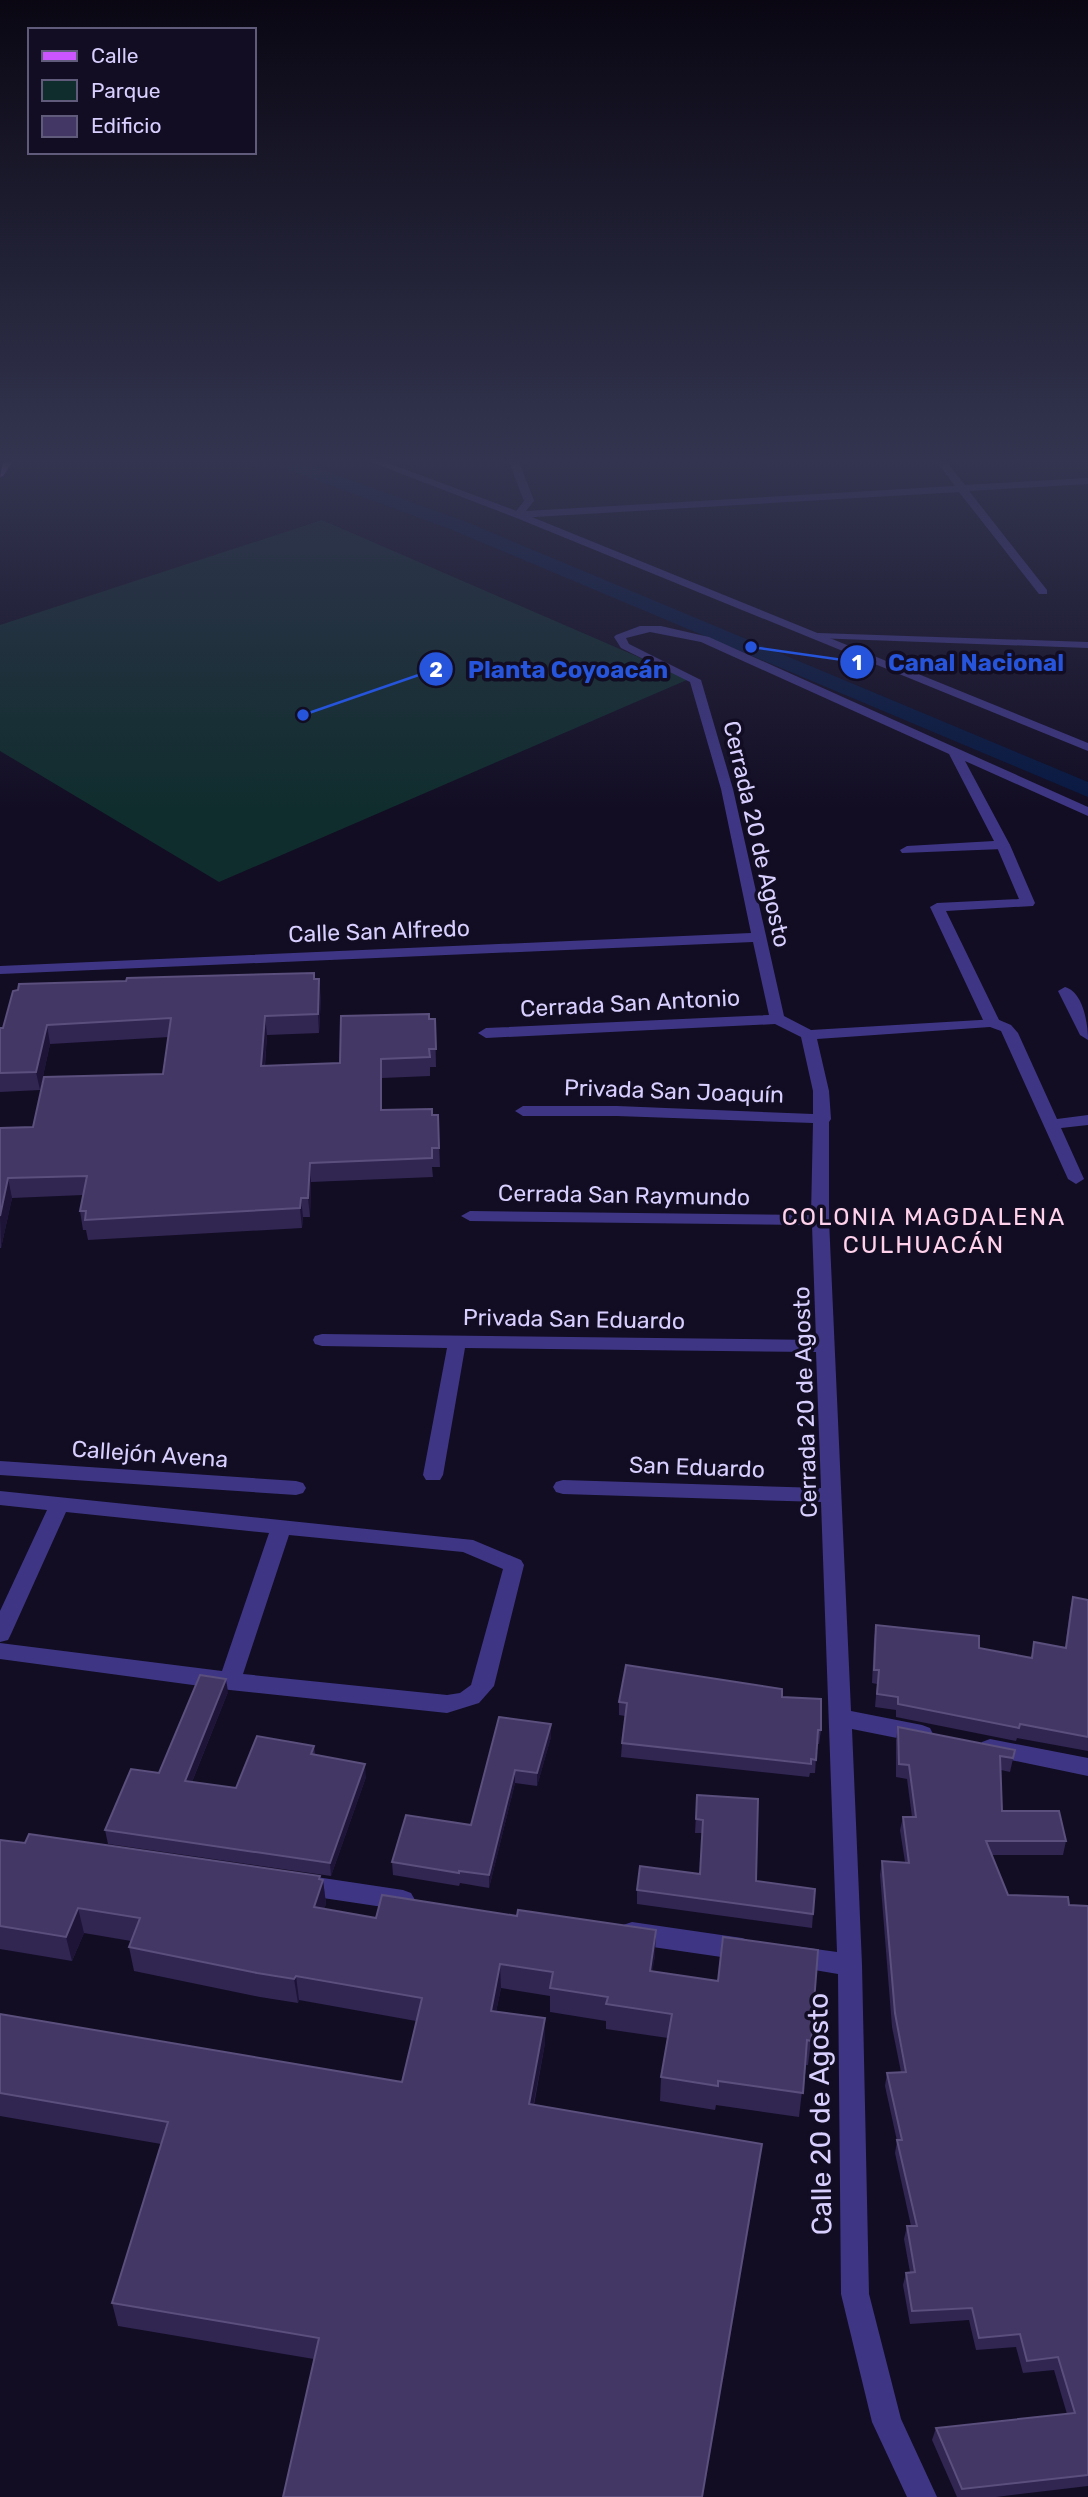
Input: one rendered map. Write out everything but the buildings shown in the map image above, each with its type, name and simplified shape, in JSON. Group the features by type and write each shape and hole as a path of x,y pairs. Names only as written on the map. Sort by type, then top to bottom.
{"street":[{"path":"668,576 1088,747"},
{"path":"1031,576 1044,592"},
{"name":"Cerrada 20 de Agosto","path":"776,1019 727,789 695,680 625,646 620,637 632,628 673,632 705,639 954,752"},
{"path":"818,636 1088,645"},
{"path":"954,752 1088,812"},
{"path":"954,752 1003,845 1028,903 937,908 992,1022"},
{"path":"907,850 1003,845"},
{"name":"Calle San Alfredo","path":"0,970 760,937"},
{"path":"1065,991 1088,1035"},
{"path":"776,1019 797,1027 807,1035 992,1022 1006,1028 1053,1124 1076,1179"},
{"name":"Cerrada San Antonio","path":"486,1033 776,1019"},
{"name":"Cerrada 20 de Agosto","path":"807,1035 816,1059 823,1119 820,1220 839,1718"},
{"name":"Privada San Joaquín","path":"523,1111 617,1111 823,1119"},
{"path":"1053,1124 1088,1120"},
{"name":"Cerrada San Raymundo","path":"470,1216 820,1220"},
{"name":"Privada San Eduardo","path":"323,1340 826,1346"},
{"path":"433,1475 457,1342"},
{"name":"Callejón Avena","path":"0,1468 296,1488"},
{"name":"San Eduardo","path":"563,1487 831,1495"},
{"path":"0,1498 466,1545 514,1565 483,1686 475,1696 463,1702 447,1704 230,1681 0,1651"},
{"path":"0,1634 60,1503"},
{"path":"230,1681 281,1528"},
{"path":"839,1718 944,1739"},
{"name":"Calle 20 de Agosto","path":"839,1718 850,1965 855,2294 887,2423 922,2497"},
{"path":"970,1744 1088,1767"},
{"path":"274,1881 425,1903"},
{"path":"603,1929 850,1965"}],"green space":[{"path":"152,576 450,576 689,679 219,882 0,751 0,625"}],"waterway":[{"path":"577,576 1088,790"}],"place":[{"name":"Canal Nacional","path":"751,647"},
{"name":"Planta Coyoacán","path":"303,715"}],"district":[{"name":"COLONIA MAGDALENA CULHUACÁN","path":"924,1231"}]}
